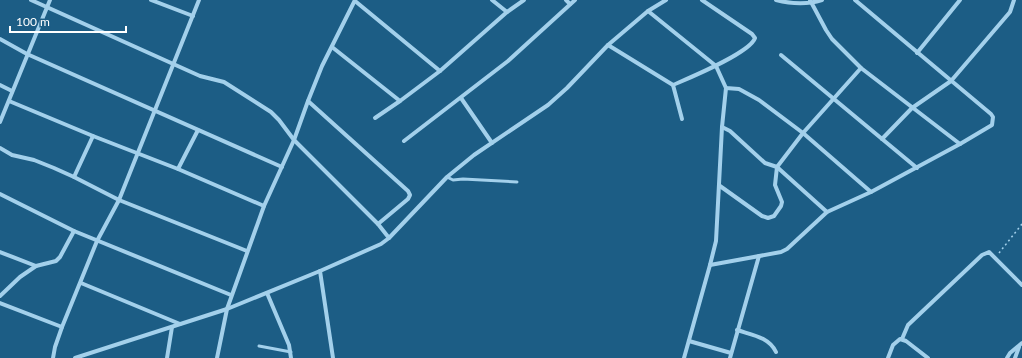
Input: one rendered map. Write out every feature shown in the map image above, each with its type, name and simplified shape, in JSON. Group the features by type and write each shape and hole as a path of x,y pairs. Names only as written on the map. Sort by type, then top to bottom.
{"street":[{"path":"31,0 200,76 224,82 271,112 294,140 378,224 388,238"},
{"path":"0,122 50,0"},
{"path":"152,0 192,16"},
{"path":"53,358 62,327 97,241 119,200 139,154 199,0"},
{"path":"492,0 507,12"},
{"path":"375,118 440,72 507,12 524,0"},
{"path":"566,0 570,4"},
{"path":"404,141 508,61 576,0"},
{"path":"75,358 227,309 381,244 447,177 492,142 548,105 567,88 608,45 648,11 666,0"},
{"path":"673,85 716,66 750,46 755,38 752,34 702,0"},
{"path":"776,0 795,4 822,0"},
{"path":"710,265 781,252 827,212 871,192 992,125 993,117 991,114 855,0"},
{"path":"917,53 960,0"},
{"path":"882,139 912,108 952,81 1010,12 1014,0"},
{"path":"218,358 227,309 264,206 294,140 322,66 355,1 440,72"},
{"path":"811,2 832,39 861,68 960,144"},
{"path":"648,11 716,66 726,88 722,127 716,241 684,358"},
{"path":"0,39 27,54 282,167"},
{"path":"608,45 673,85 682,119"},
{"path":"332,47 400,101"},
{"path":"781,55 916,168"},
{"path":"720,186 762,216 771,218 774,216 779,210 782,202 775,185 777,167 803,133 861,68"},
{"path":"0,85 12,91"},
{"path":"726,88 739,89 752,95 803,133 871,192"},
{"path":"461,98 492,142"},
{"path":"9,101 178,169 264,206"},
{"path":"308,101 408,191 410,195 408,199 378,224"},
{"path":"722,127 730,131 765,163 777,167 827,212"},
{"path":"178,169 198,130"},
{"path":"74,176 93,136"},
{"path":"0,148 12,155 34,160 74,176 119,200 247,251"},
{"path":"0,194 74,231 232,295"},
{"path":"0,296 8,286 36,266 56,261 60,257 74,231"},
{"path":"0,252 36,266"},
{"path":"888,358 895,342 902,339 908,325 982,255 989,252 1022,285"},
{"path":"689,341 730,356 759,256"},
{"path":"320,271 333,358"},
{"path":"81,283 180,324"},
{"path":"267,293 289,345 291,358"},
{"path":"0,303 62,327"},
{"path":"167,358 172,327"},
{"path":"737,330 768,341 776,352"},
{"path":"902,339 928,358"},
{"path":"1007,358 1010,353 1021,345"},
{"path":"1010,353 1016,358 1021,345"}],"lane":[{"path":"447,177 453,180 463,179 517,182"},
{"path":"259,346 291,352"}],"path":[{"path":"996,258 1022,224"}]}
